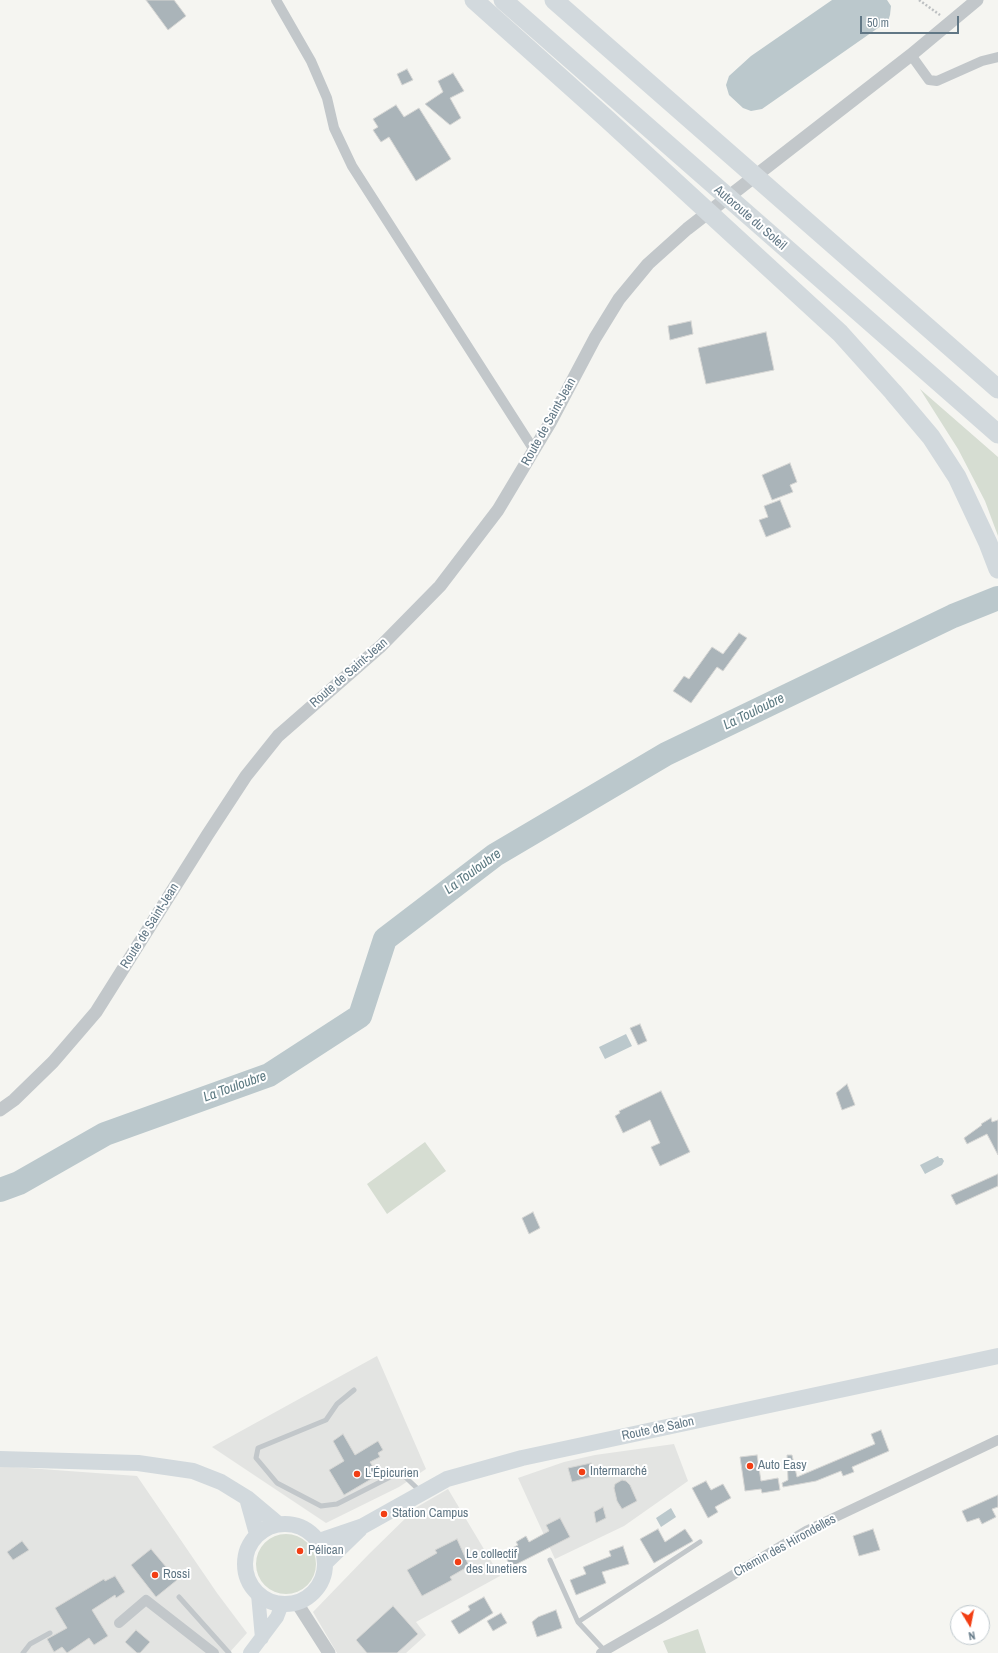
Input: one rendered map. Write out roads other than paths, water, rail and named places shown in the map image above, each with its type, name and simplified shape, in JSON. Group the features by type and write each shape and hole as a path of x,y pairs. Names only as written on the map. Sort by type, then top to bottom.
{"highway":[{"path":"474,0 607,118 840,333 893,392 935,444 957,477 988,543 998,569"},
{"name":"Autoroute du Soleil","path":"503,0 998,434"},
{"path":"554,0 998,389"}],"main road":[{"name":"Route de Salon","path":"319,1541 362,1526 447,1479 522,1458 998,1356"},
{"path":"0,1459 138,1463 193,1471 221,1482 246,1498 278,1524"},
{"path":"246,1498 257,1534"},
{"path":"250,1653 277,1617 289,1604 308,1597 318,1588 324,1576 326,1562 324,1551 319,1541 311,1532 301,1526 290,1523 267,1527 257,1534 249,1545 245,1558 245,1571 247,1577 258,1594 269,1601 289,1604"},
{"name":"Route de Salon","path":"326,1562 362,1526"},
{"path":"258,1594 262,1638"}],"street":[{"path":"276,0 314,68 327,98 334,128 352,166 534,450"},
{"name":"Route de Saint-Jean","path":"0,1110 14,1100 53,1062 96,1012 208,834 251,770 278,736 382,646 440,586 498,510 550,423 595,338 619,299 648,264 687,229 911,55 977,0"},
{"path":"911,55 929,80 937,81 982,61 998,57"},
{"name":"Chemin des Hirondelles","path":"602,1652 660,1619 806,1531 998,1440"},
{"path":"119,1623 146,1600 214,1653"},
{"path":"289,1604 329,1653"}],"lane":[{"path":"354,1390 337,1404 326,1420 258,1448 256,1458 277,1483 321,1506 337,1504 400,1472 422,1493"},
{"path":"578,1622 700,1542"},
{"path":"550,1560 578,1622 602,1652"},
{"path":"179,1597 229,1653"},
{"path":"23,1653 30,1644 50,1633"}],"waterway":[{"name":"La Touloubre","path":"0,1190 19,1183 105,1134 269,1075 360,1016 385,939 495,855 666,754 953,616 998,598"}],"place":[{"name":"Auto Easy","path":"750,1466"},
{"name":"Intermarché","path":"582,1472"},
{"name":"L'Épicurien","path":"357,1474"},
{"name":"Station Campus","path":"384,1514"},
{"name":"Pélican","path":"300,1551"},
{"name":"Le collectif des lunetiers","path":"458,1562"},
{"name":"Rossi","path":"155,1575"}]}
